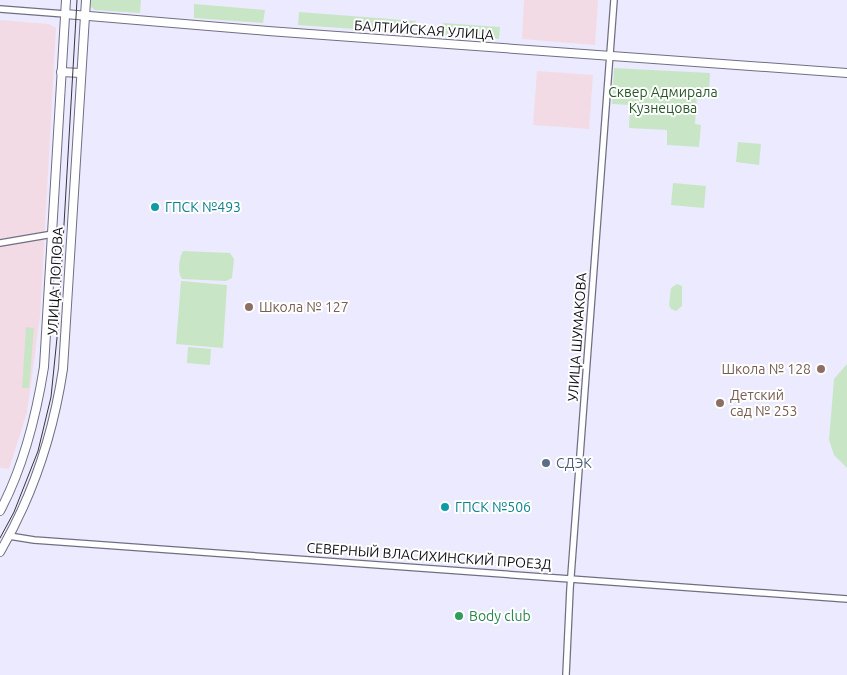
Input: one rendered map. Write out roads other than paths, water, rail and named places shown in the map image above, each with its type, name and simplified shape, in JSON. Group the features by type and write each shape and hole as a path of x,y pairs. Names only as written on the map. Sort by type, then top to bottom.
{"main road":[{"name":"УЛИЦА ПОПОВА","path":"0,512 27,447 40,392 45,350 53,234 66,0"},
{"name":"УЛИЦА ПОПОВА","path":"0,552 34,486 53,426 63,369 86,0"},
{"name":"БАЛТИЙСКАЯ УЛИЦА","path":"65,14 847,73"},
{"path":"61,72 81,73"}],"street":[{"name":"УЛИЦА ШУМАКОВА","path":"566,675 571,579 614,0"},
{"name":"БАЛТИЙСКАЯ УЛИЦА","path":"0,9 65,14"},
{"path":"0,243 53,234"},
{"name":"СЕВЕРНЫЙ ВЛАСИХИНСКИЙ ПРОЕЗД","path":"9,536 34,540 847,599"}],"tram line":[{"path":"0,538 14,512 38,451 51,397 58,328 77,0"}],"place":[{"name":"ГПСК №493","path":"155,207"},
{"name":"Школа № 127","path":"249,307"},
{"name":"Школа № 128","path":"821,369"},
{"name":"Детский сад № 253","path":"720,403"},
{"name":"СДЭК","path":"546,463"},
{"name":"ГПСК №506","path":"445,507"},
{"name":"Body club","path":"459,616"}],"park label":[{"name":"Сквер Адмирала Кузнецова","path":"663,100"}]}
